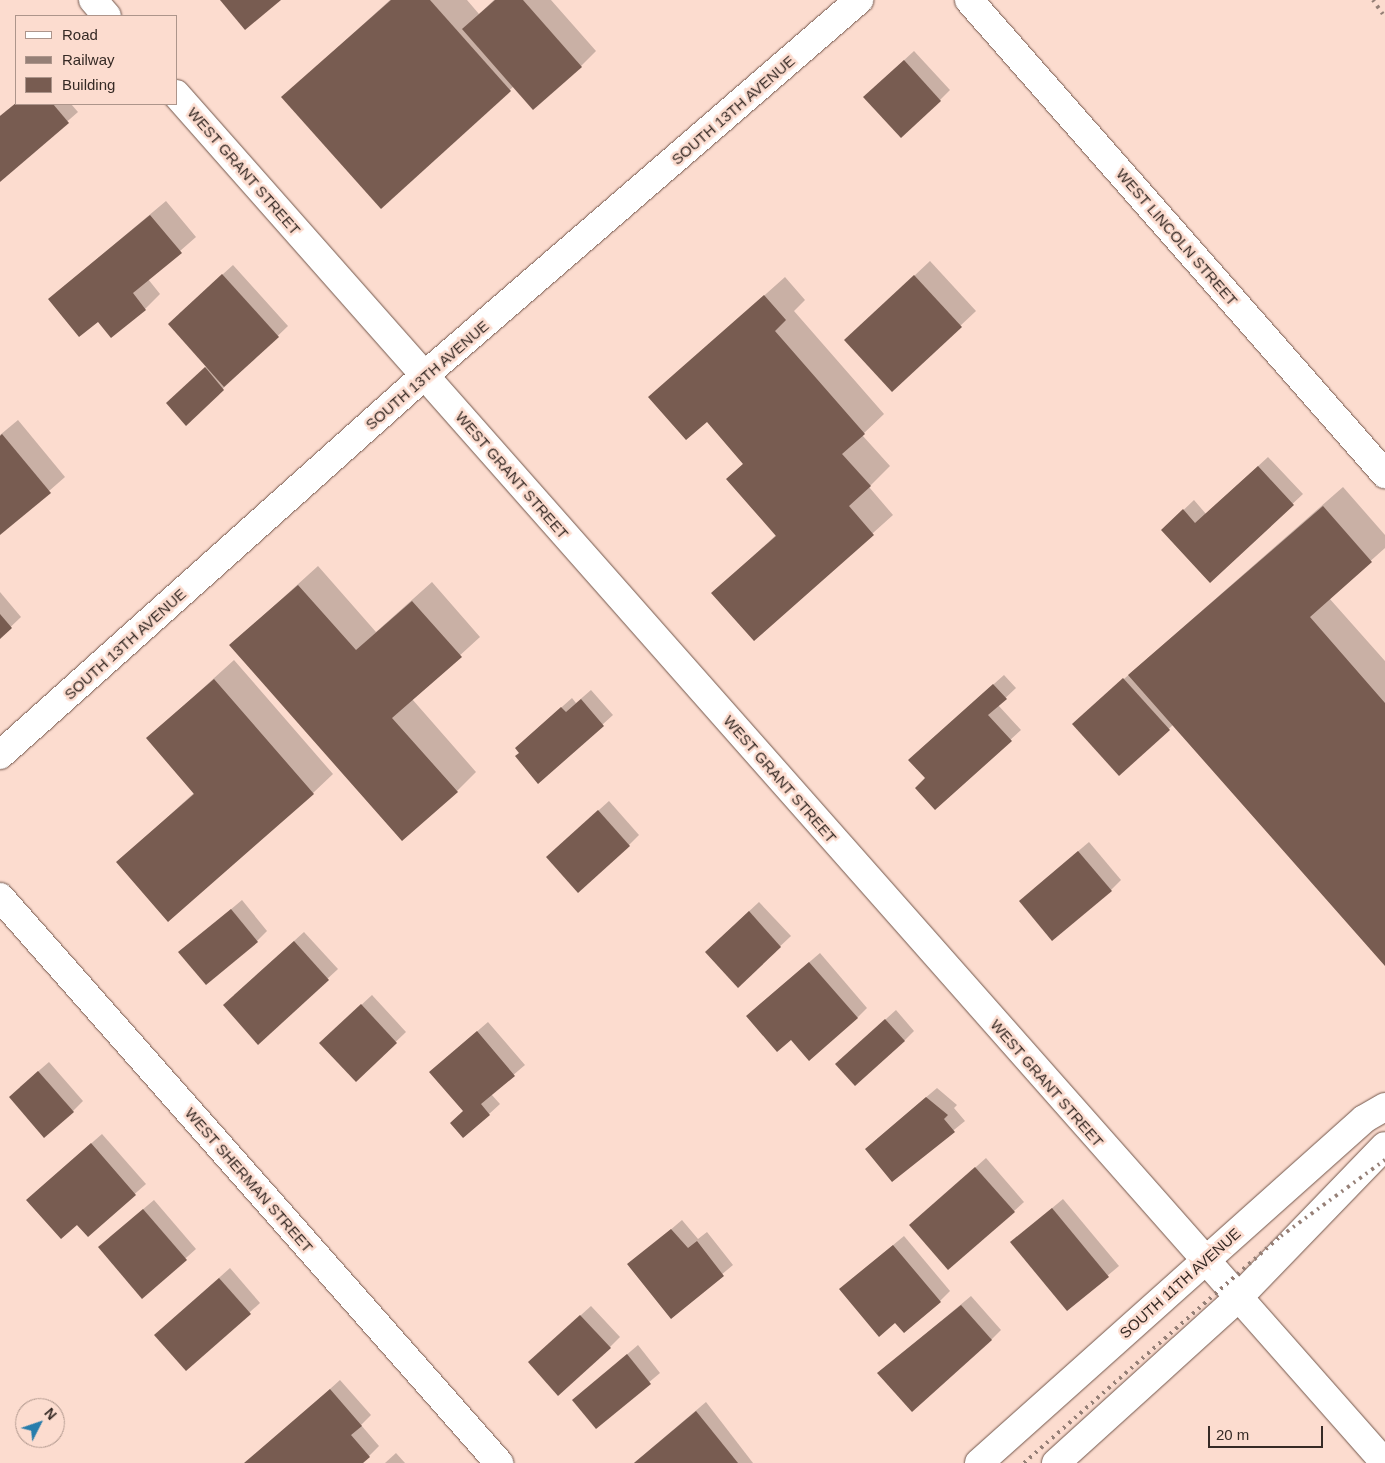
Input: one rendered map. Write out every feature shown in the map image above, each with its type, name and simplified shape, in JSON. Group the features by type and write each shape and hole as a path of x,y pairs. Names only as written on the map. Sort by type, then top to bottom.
{"street":[{"path":"93,0 106,15"},
{"name":"SOUTH 13TH AVENUE","path":"0,755 425,375 859,0"},
{"name":"WEST LINCOLN STREET","path":"970,0 1385,474"},
{"name":"WEST GRANT STREET","path":"178,96 1204,1262 1385,1463"},
{"name":"WEST SHERMAN STREET","path":"0,897 498,1463"},
{"name":"SOUTH 11TH AVENUE","path":"979,1463 1364,1119 1385,1107"},
{"path":"1056,1463 1238,1298 1385,1146"}],"building":[{"path":"220,0 281,0 245,30"},
{"path":"391,0 430,0 511,91 381,209 281,97"},
{"path":"495,0 523,0 582,67 533,110 462,29"},
{"path":"904,60 941,101 901,138 863,97"},
{"path":"15,104 54,105 69,123 0,182 0,116"},
{"path":"150,215 182,253 133,293 146,310 111,338 98,322 79,337 48,299"},
{"path":"222,274 279,337 224,387 168,324"},
{"path":"914,275 962,327 892,392 844,340"},
{"path":"764,295 786,320 775,331 865,434 842,454 871,486 849,506 874,535 754,641 711,593 776,536 726,479 743,464 707,422 686,440 648,397"},
{"path":"205,367 224,390 186,426 166,403"},
{"path":"2,434 51,493 0,535 0,436"},
{"path":"1258,466 1294,505 1210,583 1161,530 1183,509 1195,523"},
{"path":"1323,506 1372,562 1310,617 1385,703 1385,966 1128,675"},
{"path":"298,585 356,650 412,601 462,657 392,718 458,792 402,841 229,645"},
{"path":"0,614 12,628 0,639"},
{"path":"1123,678 1170,730 1119,776 1072,724"},
{"path":"214,679 314,794 168,922 116,862 194,794 146,738"},
{"path":"993,684 1007,699 988,715 1012,741 935,810 915,788 925,778 908,760"},
{"path":"581,699 604,726 538,784 515,756 519,753 515,748 561,707 566,712"},
{"path":"598,810 630,846 578,893 546,857"},
{"path":"1078,851 1112,891 1052,941 1019,901"},
{"path":"231,909 258,942 206,985 178,952"},
{"path":"749,911 781,947 738,988 705,952"},
{"path":"294,941 329,980 258,1045 223,1005"},
{"path":"809,962 858,1018 809,1061 791,1040 777,1052 746,1016"},
{"path":"361,1004 397,1043 356,1082 319,1043"},
{"path":"885,1019 905,1041 855,1086 835,1064"},
{"path":"477,1031 515,1076 481,1104 490,1115 463,1138 450,1123 463,1111 429,1072"},
{"path":"38,1071 74,1112 44,1138 9,1097"},
{"path":"926,1097 948,1115 944,1119 955,1132 892,1182 865,1149"},
{"path":"91,1143 136,1195 88,1237 77,1225 61,1239 26,1200"},
{"path":"975,1167 1015,1212 948,1270 909,1225"},
{"path":"1052,1208 1109,1277 1067,1311 1010,1242"},
{"path":"143,1209 187,1260 142,1299 98,1247"},
{"path":"671,1229 688,1248 697,1241 724,1276 671,1319 627,1264"},
{"path":"893,1245 941,1302 904,1333 895,1323 879,1337 839,1289"},
{"path":"219,1278 251,1314 186,1371 154,1335"},
{"path":"961,1305 992,1340 912,1412 877,1373"},
{"path":"580,1315 611,1348 558,1396 528,1362"},
{"path":"627,1354 651,1384 596,1429 572,1400"},
{"path":"330,1389 362,1426 351,1435 370,1457 363,1463 244,1463"},
{"path":"696,1411 738,1463 634,1463"}],"railway":[{"path":"1373,0 1385,17"},
{"path":"1024,1463 1281,1236 1385,1160"}]}
